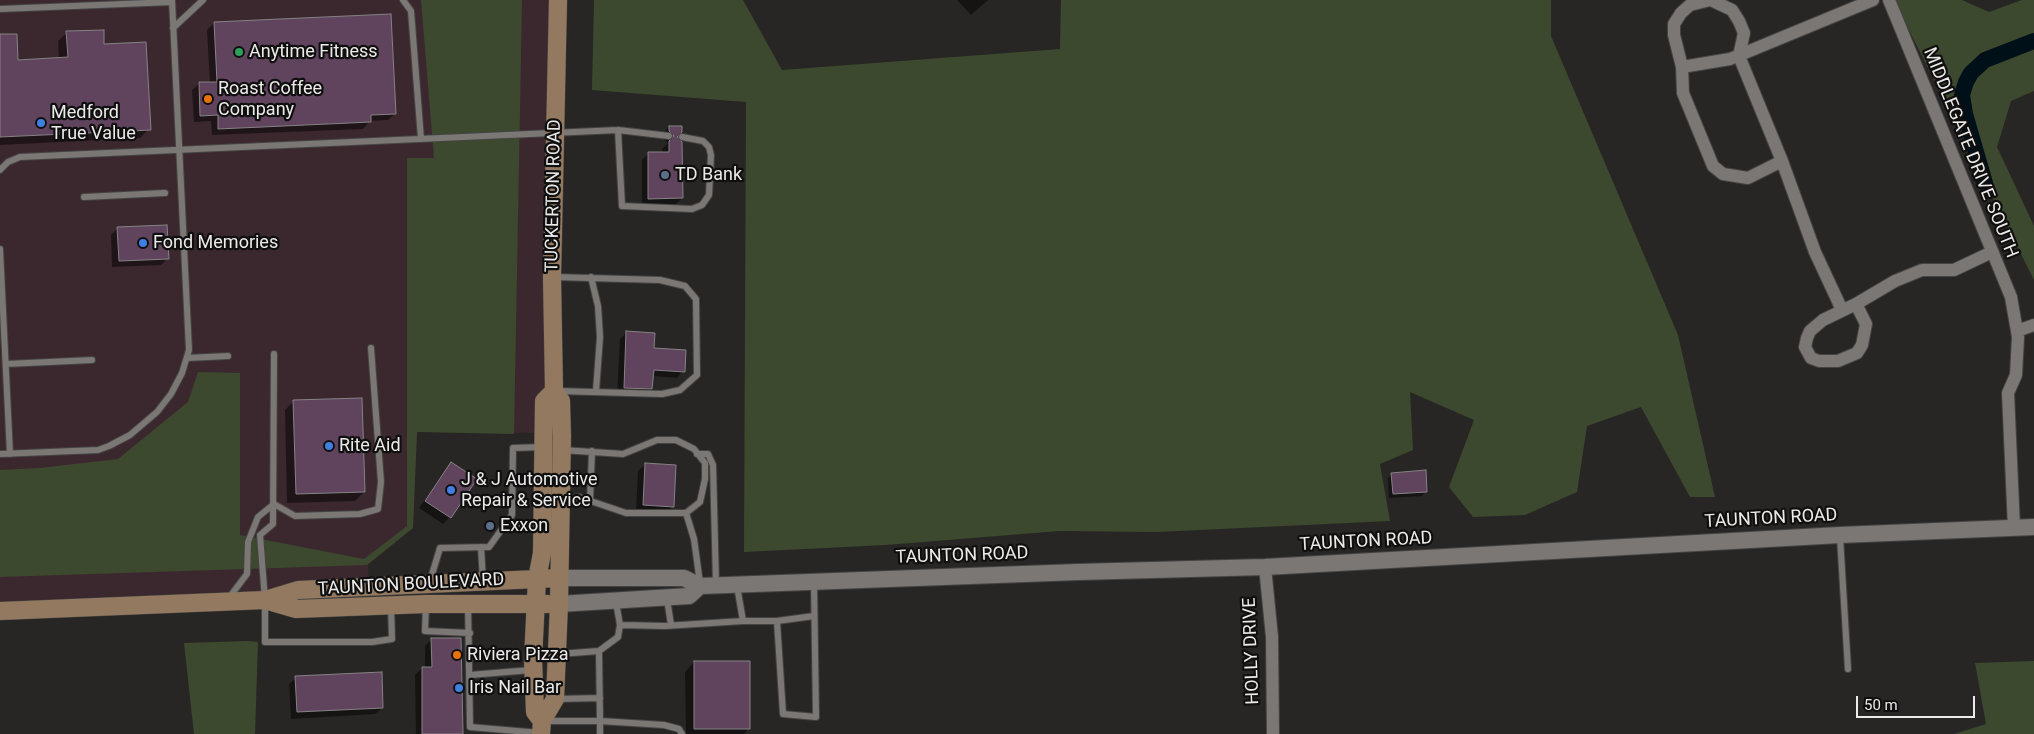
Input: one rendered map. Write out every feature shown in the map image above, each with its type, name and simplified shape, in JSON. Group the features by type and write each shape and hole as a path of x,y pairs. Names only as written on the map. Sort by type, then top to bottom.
{"main road":[{"name":"TUCKERTON ROAD","path":"542,729 555,699 559,604 561,401 554,391 552,276 558,0"},
{"name":"TUCKERTON ROAD","path":"542,729 535,712 533,669 537,579 542,553 544,401 554,391"},
{"name":"TAUNTON BOULEVARD","path":"0,611 265,600 298,590 559,578"},
{"name":"TAUNTON BOULEVARD","path":"265,600 296,609 468,603 559,604"}],"street":[{"path":"1782,161 1748,178 1723,174 1713,166 1683,93 1682,67 1674,35 1674,24 1681,13 1690,5 1711,0 1732,10 1739,21 1744,33 1738,56 1782,161 1815,252 1842,310"},
{"path":"1682,67 1721,61 1738,56 1873,0"},
{"name":"MIDDLEGATE DRIVE SOUTH","path":"1889,0 2011,297 2017,330 2016,375 2008,393 2014,528"},
{"path":"1856,304 1866,324 1862,345 1857,353 1838,361 1819,361 1812,358 1805,347 1810,332 1823,320 1856,304 1895,281 1922,270 1954,270 1992,252"},
{"path":"2017,330 2034,325"},
{"name":"TAUNTON ROAD","path":"559,578 684,578 708,586 1264,567 1840,535 2034,527"},
{"name":"HOLLY DRIVE","path":"1264,567 1272,637 1273,734"},
{"name":"TAUNTON ROAD","path":"559,604 616,602 689,596 708,586"}],"lane":[{"path":"173,28 203,0"},
{"path":"403,0 411,11 421,139"},
{"path":"0,9 172,1 189,350 177,384 164,403 149,421 120,441 98,450 0,454"},
{"path":"618,130 622,206 690,209 697,208 705,202 708,195 710,150 700,139 682,137"},
{"path":"0,170 8,162 18,158 618,130 669,136"},
{"path":"84,197 165,193"},
{"path":"0,249 10,454"},
{"path":"552,276 660,280 685,286 696,300 697,375 680,390 662,394 554,391"},
{"path":"591,278 598,306 599,329 596,391"},
{"path":"274,504 295,516 360,514 378,509 381,482 371,348"},
{"path":"274,354 273,524 260,535 265,600 265,642 372,642 392,640 391,606"},
{"path":"187,358 228,356"},
{"path":"6,364 92,360"},
{"path":"560,500 579,497 626,513 686,513 700,502 706,479 705,463 694,449 676,440 657,440 623,454 561,450"},
{"path":"429,585 440,548 489,547 512,515 513,448 542,447"},
{"path":"590,501 592,451"},
{"path":"697,454 708,454 713,465 708,586"},
{"path":"225,602 247,574 248,542 258,517 274,504"},
{"path":"686,513 708,586"},
{"path":"507,523 541,525"},
{"path":"1840,535 1848,669"},
{"path":"481,547 483,582"},
{"path":"777,621 783,714 816,717 814,582"},
{"path":"737,585 743,621"},
{"path":"667,598 671,625"},
{"path":"556,654 599,651 618,637 620,625 616,602"},
{"path":"468,603 470,633 470,727 542,729 600,721 664,725 679,730 682,734"},
{"path":"426,604 425,631 470,633"},
{"path":"620,625 777,621 814,616"},
{"path":"599,651 600,734"},
{"path":"470,675 533,669"},
{"path":"555,699 600,698"}],"shaded area":[{"path":"0,0 558,0 546,433 417,432 413,527 368,565 369,596 0,611"}],"green space":[{"path":"421,0 522,0 514,434 417,432 413,528 367,565 0,577 0,470 40,468 118,459 188,402 198,372 240,373 240,535 364,559 407,526 407,158 434,158"},
{"path":"594,0 743,0 782,70 1060,49 1061,0 1551,0 1551,36 1678,335 1715,497 1690,497 1641,407 1587,426 1577,492 1525,515 1473,517 1449,487 1474,420 1410,392 1413,450 1380,464 1390,521 1157,532 1059,531 886,545 744,552 746,102 592,90"},
{"path":"1894,0 1962,0 1989,12 2022,0 2034,0 2034,91 2011,101 1997,147 2034,226 2034,280"},
{"path":"258,642 255,734 194,734 184,643"},
{"path":"2034,661 2034,734 1954,734 1986,724 1975,663"}],"building":[{"path":"391,14 396,114 371,115 371,122 218,129 218,115 200,116 199,82 217,82 214,22"},
{"path":"104,30 104,44 146,42 151,130 0,137 0,34 17,34 18,60 68,57 66,31"},
{"name":"TD Bank","path":"669,126 682,126 682,132 677,137 682,142 683,198 648,199 648,152 669,152 669,141 674,136 669,131"},
{"name":"Fond Memories","path":"167,225 169,259 119,261 117,227"},
{"path":"626,331 655,333 654,348 686,350 685,372 654,370 652,389 624,388"},
{"name":"Rite Aid","path":"362,398 365,492 296,494 293,400"},
{"name":"J & J Automotive Repair & Service","path":"451,462 477,479 451,518 425,501"},
{"path":"645,463 676,465 674,507 643,505"},
{"path":"1426,470 1427,492 1393,494 1391,473"},
{"path":"431,638 461,638 463,734 422,734 422,667 432,667"},
{"path":"694,661 750,661 750,729 694,729"},
{"path":"382,672 383,708 297,712 295,676"}],"waterway":[{"path":"1985,183 1965,114 1962,95 1966,82 1971,73 1985,60 2034,41"}],"place":[{"name":"Anytime Fitness","path":"239,52"},
{"name":"Roast Coffee Company","path":"208,99"},
{"name":"Medford True Value","path":"41,123"},
{"name":"TD Bank","path":"665,175"},
{"name":"Fond Memories","path":"143,243"},
{"name":"Rite Aid","path":"329,446"},
{"name":"J & J Automotive Repair & Service","path":"451,490"},
{"name":"Exxon","path":"490,526"},
{"name":"Riviera Pizza","path":"457,655"},
{"name":"Iris Nail Bar","path":"459,688"}]}
